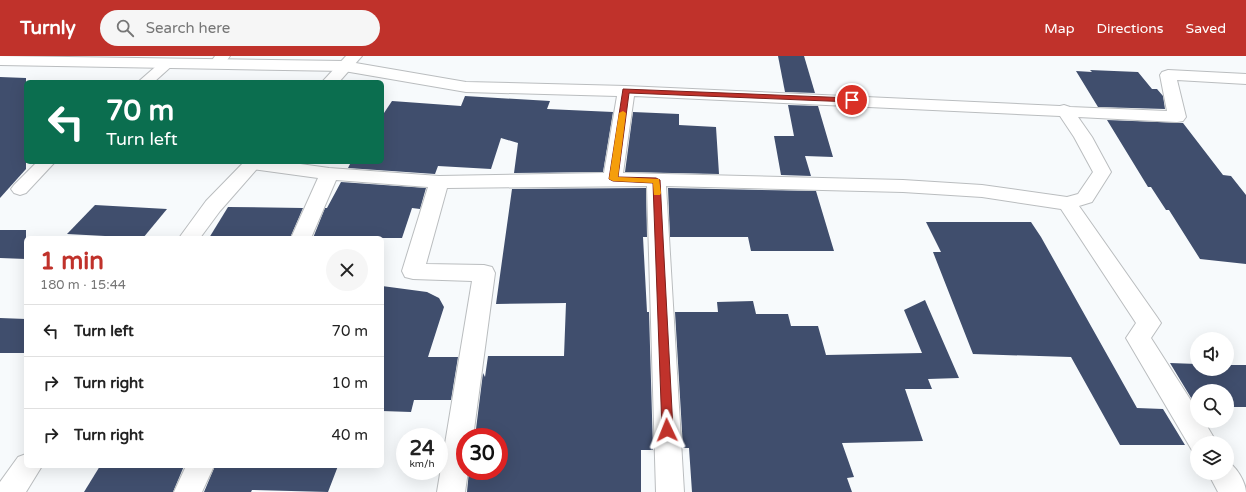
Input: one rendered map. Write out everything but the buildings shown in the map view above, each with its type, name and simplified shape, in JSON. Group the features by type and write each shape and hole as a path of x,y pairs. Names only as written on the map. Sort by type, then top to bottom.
{"street":[{"path":"0,60 21,58 167,64 220,60 349,61 466,87 626,91 1064,110 1177,117 1168,75 1246,80"},
{"path":"332,80 349,61"},
{"path":"613,179 626,91"},
{"path":"266,164 329,174 439,182 613,179 904,186 982,191 1067,202 1085,198 1102,172 1083,137 1064,110"},
{"path":"190,236 213,206 251,164"},
{"path":"302,236 329,174"},
{"path":"656,180 670,492"},
{"path":"439,182 413,271 484,273 451,492"},
{"path":"1067,202 1149,322 1138,338 1199,436"},
{"path":"10,492 27,468"},
{"path":"188,492 199,468"},
{"path":"1226,480 1233,492"}],"lane":[{"path":"147,80 167,64"},
{"path":"20,189 45,164"}],"slow traffic":[{"path":"623,113 613,179 656,180 657,193"}],"route":[{"path":"667,430 656,180 613,179 626,91 852,100"}]}
